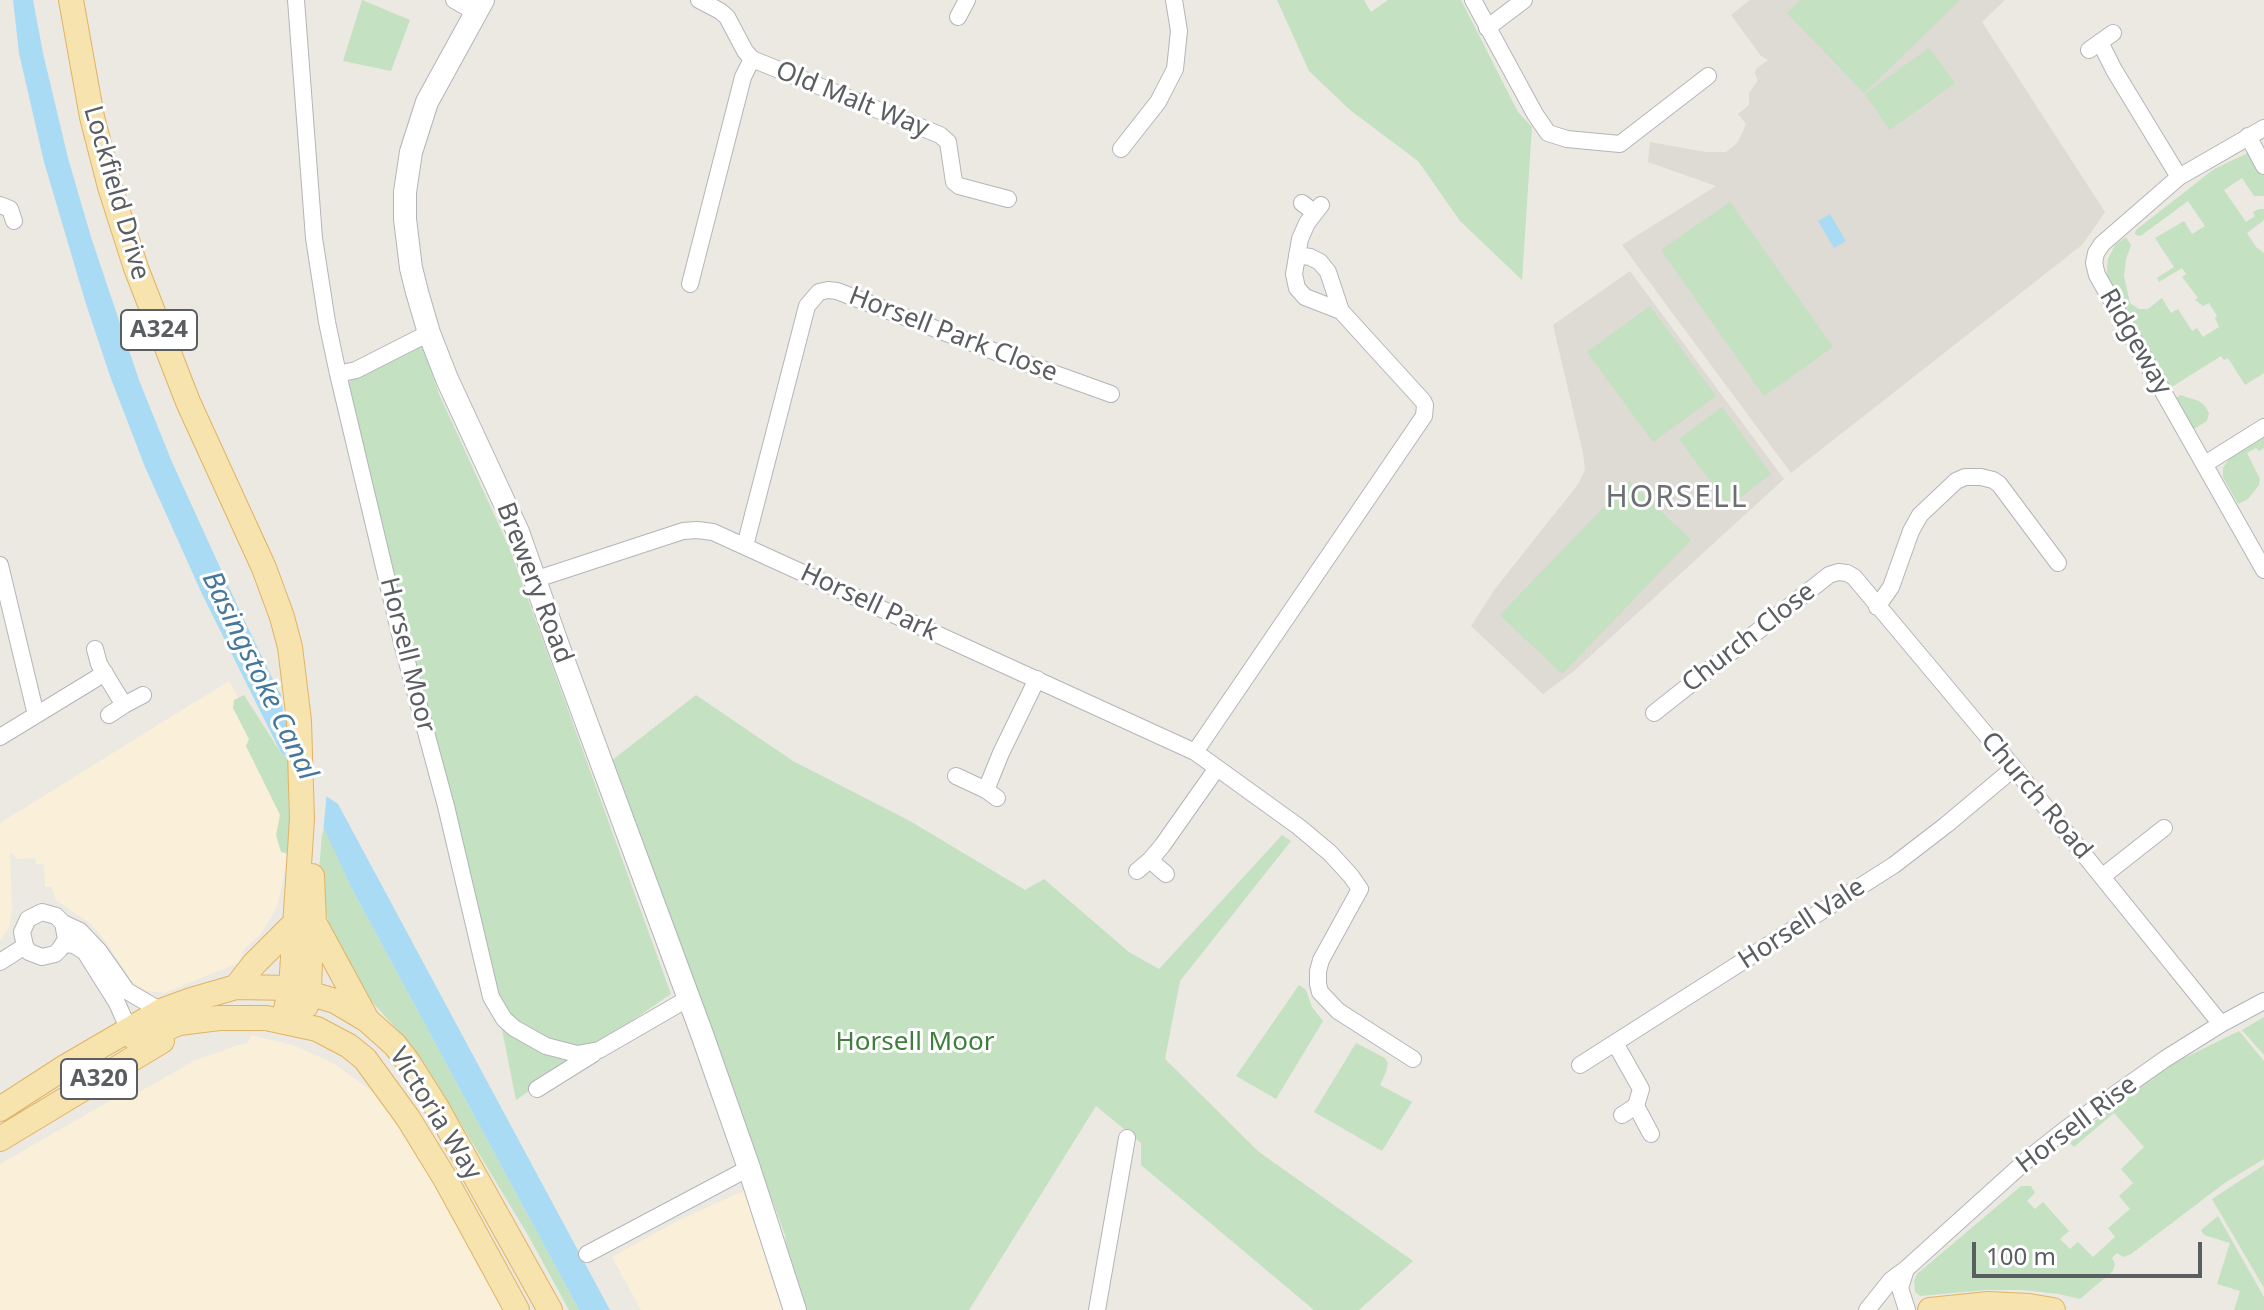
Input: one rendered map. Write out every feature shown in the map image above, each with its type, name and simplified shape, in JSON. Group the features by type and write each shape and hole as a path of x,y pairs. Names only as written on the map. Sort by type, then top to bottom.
{"main road":[{"name":"Lockfield Drive","path":"71,0 92,117 136,268 188,402 264,568 290,647 299,721 306,849 300,990 293,1022"},
{"name":"Lockfield Drive","path":"290,647 302,663 313,727 315,790 306,849"},
{"path":"236,987 254,964 304,923 367,1020"},
{"name":"Victoria Way","path":"0,1109 161,1011 236,987 300,990 335,1001 367,1020 395,1045 408,1062 550,1310"},
{"name":"Victoria Way","path":"129,1030 134,1038 141,1040 179,1023 247,1017 293,1022 317,1029 349,1046 365,1059 388,1089 446,1180 517,1310"},
{"name":"Victoria Way","path":"0,1139 180,1030 200,1022"},
{"path":"1930,1310 2009,1304 2053,1310"}],"street":[{"name":"Horsell Moor","path":"296,0 315,252 338,374 491,997 504,1019 530,1038 569,1053 584,1054 599,1050"},
{"path":"454,0 479,6"},
{"name":"Old Malt Way","path":"699,0 712,5 727,17 752,59 940,135 948,142 954,182 1008,199"},
{"path":"1121,149 1129,130 1164,93 1175,69 1179,31 1174,0"},
{"path":"1473,0 1548,133 1567,139 1620,144 1708,76"},
{"path":"1487,28 1524,0"},
{"name":"Brewery Road","path":"479,6 427,102 411,152 405,205 407,241 417,292 447,379 518,532 689,998 795,1310"},
{"path":"964,7 982,13"},
{"path":"2100,42 2179,177"},
{"name":"Old Malt Way","path":"676,266 692,277 743,77 752,59"},
{"name":"Ridgeway","path":"2264,128 2179,177 2102,244 2094,263 2097,275 2264,570"},
{"path":"2248,136 2264,166"},
{"path":"0,205 10,209 14,221"},
{"path":"1313,207 1303,230 1294,282 1300,293 1341,311"},
{"path":"1195,752 1424,416 1423,401 1341,311 1328,272 1320,262 1297,255"},
{"name":"Horsell Park Close","path":"745,546 807,306 819,292 837,291 1111,394"},
{"path":"338,374 356,370 429,333"},
{"path":"2205,464 2264,427"},
{"path":"1877,607 1891,587 1920,515 1964,471 1999,484 2058,554"},
{"name":"Horsell Park","path":"534,580 687,530 713,532 1195,752 1276,808 1314,839 1351,876 1360,889 1321,960 1320,992 1338,1011 1413,1059"},
{"path":"0,565 36,715"},
{"name":"Church Road","path":"1847,573 1854,577 2014,768 2221,1024"},
{"name":"Church Close","path":"1659,705 1829,575 1847,573"},
{"path":"95,649 99,664 124,705"},
{"path":"0,737 105,673"},
{"path":"961,784 992,794 1001,753 1037,679"},
{"path":"109,715 143,695"},
{"path":"1166,874 1143,865 1183,817 1217,768"},
{"name":"Horsell Vale","path":"1580,1065 1894,865 2014,768"},
{"path":"2103,876 2163,827"},
{"path":"63,923 66,933 64,944 55,954 42,957 29,952 22,939 24,925 34,914 49,913 80,931 99,951 127,991 161,1011"},
{"path":"64,944 74,945 85,952 117,1003 129,1030"},
{"path":"0,962 25,946"},
{"path":"537,1089 689,998"},
{"name":"Horsell Rise","path":"1867,1310 1891,1280 2067,1128 2161,1062 2264,1001"},
{"path":"1615,1043 1641,1089 1629,1110 1651,1134"},
{"path":"1097,1310 1127,1138"},
{"path":"587,1254 749,1168"},
{"path":"1906,1269 1900,1288 1907,1310"}],"shaded area":[{"path":"1750,0 2005,0 1982,22 2105,212 2082,245 1791,473 1622,245 1716,186 1648,162 1650,142 1705,152 1726,152 1738,142 1746,124 1738,114 1749,105 1749,93 1758,80 1756,69 1768,60 1761,56 1731,15"},
{"path":"1630,271 1784,479 1574,671 1543,694 1471,626 1495,589 1579,483 1585,470 1553,325"},
{"path":"229,681 293,800 277,907 261,934 244,949 238,963 164,993 148,991 133,983 91,924 56,900 51,887 45,887 44,864 36,864 35,858 17,859 10,852 12,910 9,928 0,941 0,823"},
{"path":"251,1035 293,1045 333,1063 380,1097 417,1152 508,1310 0,1310 0,1164 125,1092 141,1091 194,1061 247,1044"},
{"path":"744,1191 782,1310 641,1310 612,1257 681,1219"}],"green space":[{"path":"362,0 410,20 391,71 343,61"},
{"path":"1277,0 1364,0 1371,12 1388,0 1461,0 1518,112 1532,127 1522,280 1460,221 1418,161 1350,110 1309,71"},
{"path":"1801,0 1960,0 1864,93 1787,13"},
{"path":"1929,48 1955,83 1890,130 1865,94"},
{"path":"2250,152 2264,176 2264,196 2254,196 2242,178 2224,190 2246,222 2255,216 2253,212 2264,209 2264,220 2247,233 2264,253 2264,373 2245,385 2228,358 2224,360 2221,356 2170,388 2106,280 2108,259 2115,245 2126,237 2131,245 2124,276 2130,303 2139,309 2148,309 2162,298 2171,313 2178,309 2192,331 2197,328 2203,337 2219,327 2209,303 2203,306 2195,300 2198,298 2182,277 2186,274 2182,268 2159,282 2157,278 2174,267 2155,238 2184,221 2192,234 2205,226 2188,201 2142,235 2135,234 2136,230 2214,169"},
{"path":"1730,202 1833,347 1764,396 1661,250"},
{"path":"1650,306 1716,396 1653,442 1587,352"},
{"path":"423,345 439,394 509,547 671,994 516,1100 477,904 412,658 347,384 357,375"},
{"path":"2180,395 2205,406 2209,413 2207,421 2194,429 2175,399"},
{"path":"1722,407 1771,474 1729,506 1679,439"},
{"path":"2264,437 2264,448 2247,453 2260,479 2259,485 2248,499 2238,504 2223,477 2223,468 2231,456"},
{"path":"1629,481 1691,540 1562,674 1500,615"},
{"path":"244,695 281,753 293,761 288,854 281,852 276,835 280,815 246,746 249,739 233,708 234,700"},
{"name":"Horsell Moor","path":"696,695 793,761 910,821 1025,890 1044,879 1129,952 1159,969 1282,835 1291,841 1180,981 1165,1059 1259,1152 1413,1261 1359,1310 1314,1310 1141,1165 1141,1143 1096,1106 969,1310 804,1310 788,1260 785,1235 611,761"},
{"path":"323,823 352,889 579,1310 569,1310 528,1235 426,1066 366,995 331,931 319,871"},
{"path":"1299,985 1306,990 1312,1007 1323,1021 1276,1099 1236,1076"},
{"path":"2264,1017 2264,1055 2242,1030"},
{"path":"2239,1031 2264,1061 2264,1159 2226,1182 2131,1254 2123,1257 2117,1253 2112,1258 2115,1264 2113,1271 2080,1299 2022,1290 1920,1296 1915,1292 1917,1274 2021,1186 2031,1186 2035,1193 2027,1201 2035,1209 2043,1202 2069,1231 2060,1239 2070,1249 2078,1242 2093,1257 2115,1237 2108,1228 2130,1209 2119,1196 2133,1183 2121,1169 2144,1147 2114,1113 2074,1147 2070,1143 2120,1099 2170,1065"},
{"path":"1356,1043 1385,1058 1388,1063 1380,1085 1412,1102 1382,1151 1314,1112"},
{"path":"2264,1165 2264,1288 2212,1199"},
{"path":"2218,1216 2264,1297 2264,1310 2234,1310 2240,1291 2217,1284 2230,1243 2204,1235 2201,1230"}],"water":[{"path":"13,0 33,0 68,158 139,380 172,462 281,694 284,717 326,796 338,804 610,1310 579,1310 352,889 293,761 281,753 202,594 145,467 86,304 44,162 19,53"},
{"path":"1830,214 1846,241 1834,248 1818,221"}],"pier":[{"name":"Basingstoke Canal","path":"293,726 327,790 323,834 296,778"}],"district":[{"name":"HORSELL","path":"1677,498"}]}
